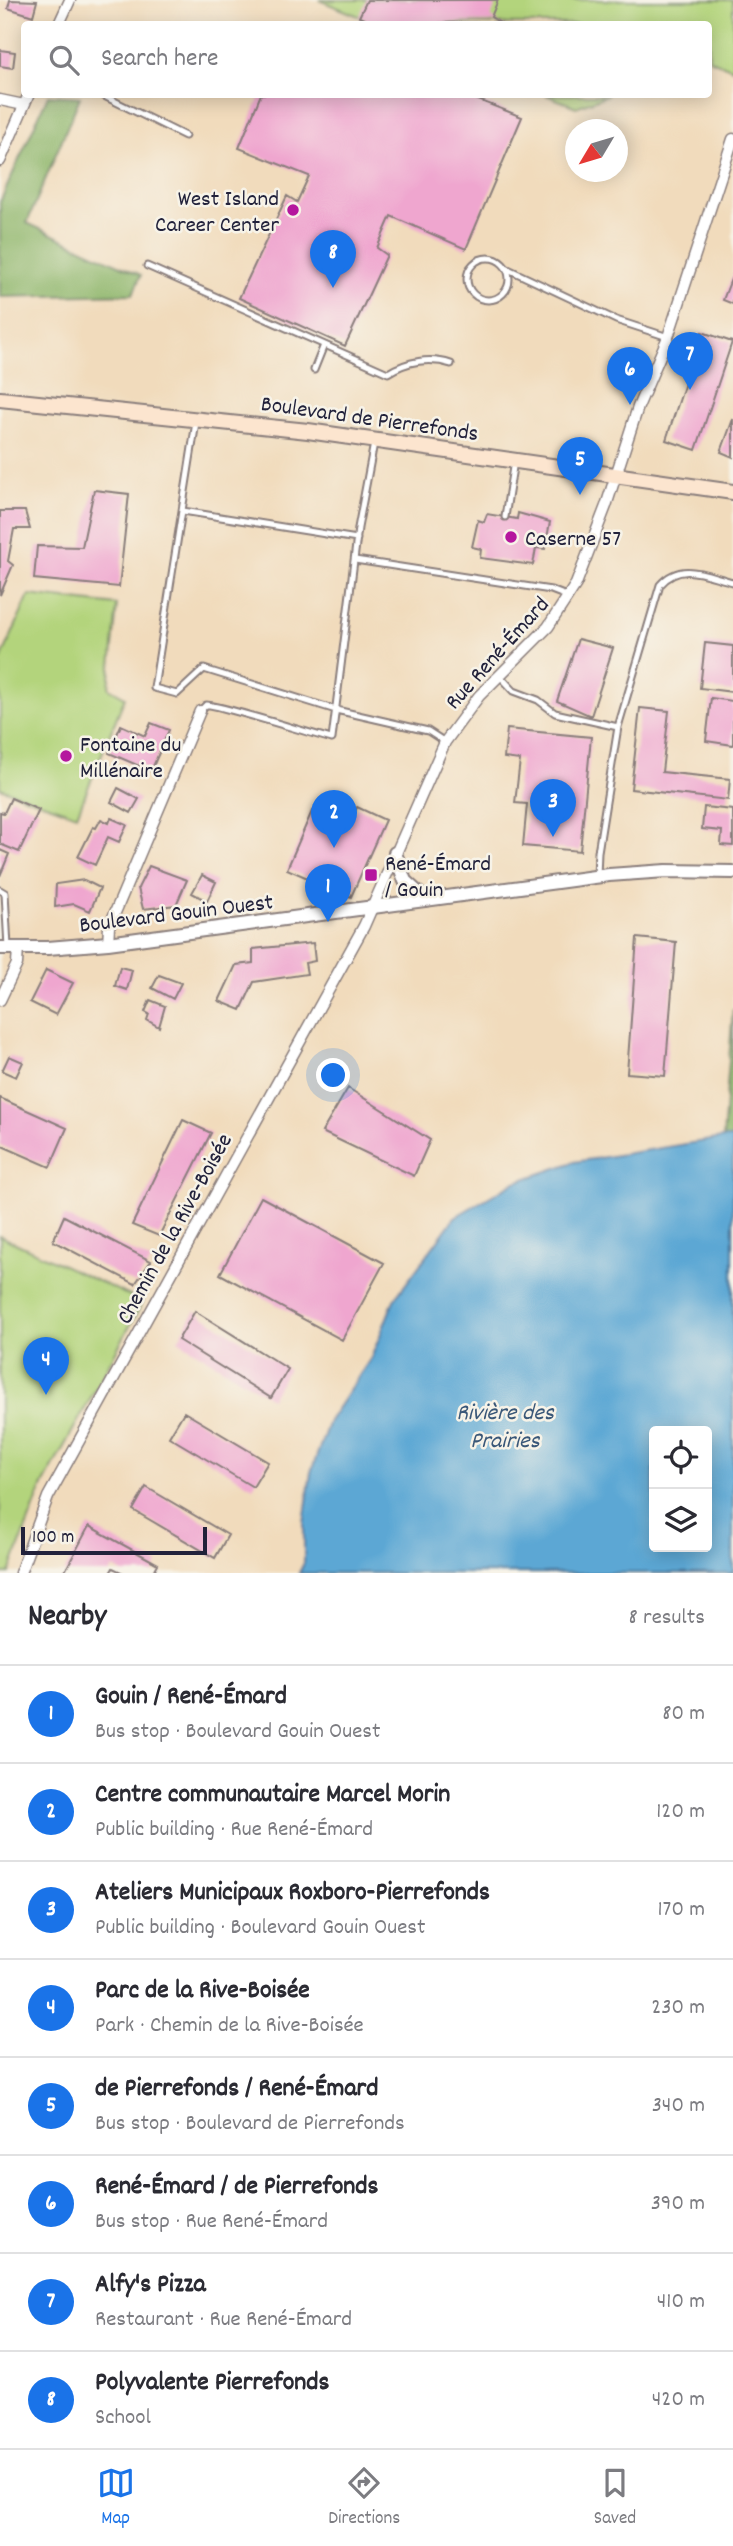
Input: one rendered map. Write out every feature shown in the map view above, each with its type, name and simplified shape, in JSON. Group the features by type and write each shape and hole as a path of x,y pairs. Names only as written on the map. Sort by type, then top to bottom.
{"main road":[{"name":"Boulevard de Pierrefonds","path":"0,398 375,440 733,492"}],"street":[{"path":"60,21 70,0"},
{"path":"0,161 27,98"},
{"path":"0,100 24,105"},
{"name":"Rue René-Émard","path":"372,908 446,742 473,703 542,633 569,597 590,552 640,400 668,337 733,139"},
{"path":"108,943 109,927 200,711"},
{"path":"395,853 405,881 426,901"},
{"name":"Boulevard Gouin Ouest","path":"9,948 108,943 597,876 675,870 733,872"},
{"name":"Chemin de la Rive-Boisée","path":"20,1573 51,1490 372,908"},
{"path":"0,1000 17,964 9,948"}],"lane":[{"path":"108,98 185,136"},
{"path":"506,268 508,282 497,298 477,297 468,286 468,272 476,261 489,258 616,320 668,337"},
{"path":"146,266 388,373 401,365 436,359 452,364"},
{"path":"314,370 324,345"},
{"path":"197,419 153,688 177,694 204,669 336,710 428,731 446,742"},
{"path":"200,711 206,705 214,704 243,716 332,739 357,539 375,440"},
{"path":"505,517 514,460"},
{"path":"183,510 357,539"},
{"path":"355,560 551,590 569,597"},
{"path":"597,876 598,852 618,727 660,585 669,574 680,569 733,582"},
{"path":"500,676 514,691 538,700 555,713 618,727"},
{"path":"0,890 5,892 9,948"}],"green space":[{"path":"319,0 733,0 733,69 712,60 712,21 371,21"},
{"path":"47,98 80,98 27,223 141,275 133,294 0,297 0,202"},
{"path":"554,98 600,98 576,107"},
{"path":"29,595 117,605 109,688 125,697 77,815 0,788 0,662"},
{"path":"733,1009 733,1138 723,1138"},
{"path":"0,1236 143,1302 42,1487 9,1573 0,1573"}],"water":[{"name":"Rivière des Prairies","path":"733,1138 733,1573 299,1573 304,1563 304,1523 311,1472 329,1421 371,1358 394,1300 455,1217 513,1183 574,1162"}],"building":[{"path":"10,0 37,1 33,16 8,8"},
{"path":"367,0 498,0 491,17 497,21 369,21 359,17"},
{"path":"0,50 15,52 13,68 0,66"},
{"path":"259,98 473,98 522,117 466,249 391,216 377,248 387,255 345,346 239,298 287,196 297,202 309,176 239,148"},
{"path":"733,274 733,304 723,300"},
{"path":"702,332 732,342 696,450 666,440"},
{"path":"733,419 733,457 721,452"},
{"path":"94,490 129,494 119,587 34,579 37,546 82,547"},
{"path":"0,511 25,511 30,529 14,529 8,561 13,565 0,595"},
{"name":"Caserne 57","path":"518,513 550,522 545,549 536,548 533,565 480,558 481,549 472,547 478,520 484,522 487,514 517,519"},
{"path":"578,639 613,648 591,716 557,701"},
{"path":"705,643 733,646 733,692 700,688"},
{"path":"711,698 733,701 733,745 706,741"},
{"path":"640,708 669,711 662,772 730,779 728,800 631,789"},
{"path":"151,723 169,730 151,771 109,753 121,725 145,736"},
{"path":"507,729 591,737 580,851 523,846 527,804 515,803 520,760 504,758"},
{"path":"118,788 139,799 131,813 111,802"},
{"path":"11,798 39,810 19,852 0,844 0,812 4,813"},
{"path":"357,807 385,820 351,897 287,869 312,811 348,827"},
{"path":"704,807 733,810 733,846 721,845 722,831 702,829"},
{"path":"111,818 127,825 119,842 108,837 95,865 78,857 93,827 96,828 101,819 109,823"},
{"path":"0,850 9,854 0,876"},
{"path":"149,866 187,880 176,905 143,909 138,888"},
{"path":"202,875 216,882 207,901 192,893"},
{"path":"84,880 100,888 90,911 74,904 55,907 56,884"},
{"path":"637,938 676,942 665,1076 627,1073"},
{"path":"313,943 315,961 305,963 307,974 254,982 241,1010 219,1001 236,965 253,963 253,949"},
{"path":"120,967 132,970 127,990 115,986"},
{"path":"46,970 73,983 56,1015 30,1002"},
{"path":"159,975 181,983 173,999 152,988"},
{"path":"150,1000 165,1006 159,1027 147,1020 149,1014 145,1012"},
{"path":"9,1056 23,1062 16,1077 2,1071"},
{"path":"348,1088 430,1140 414,1176 322,1132"},
{"path":"0,1098 67,1128 50,1167 0,1145"},
{"path":"183,1120 211,1133 159,1236 132,1225"},
{"path":"261,1197 384,1263 342,1340 220,1274"},
{"path":"64,1216 151,1261 135,1284 53,1241"},
{"path":"195,1311 288,1369 271,1398 178,1340"},
{"path":"184,1412 268,1462 253,1487 169,1437"},
{"path":"146,1487 228,1535 215,1558 133,1510"},
{"path":"89,1526 158,1564 153,1573 123,1573 113,1568 110,1573 64,1573"}],"place":[{"name":"West Island Career Center","path":"293,210"},
{"name":"Polyvalente Pierrefonds","path":"333,288"},
{"name":"Alfy's Pizza","path":"690,390"},
{"name":"René-Émard / de Pierrefonds","path":"630,405"},
{"name":"de Pierrefonds / René-Émard","path":"580,495"},
{"name":"Caserne 57","path":"511,537"},
{"name":"Fontaine du Millénaire","path":"66,756"},
{"name":"Ateliers Municipaux Roxboro-Pierrefonds","path":"553,837"},
{"name":"Centre communautaire Marcel Morin","path":"334,848"},
{"name":"René-Émard / Gouin","path":"371,875"},
{"name":"Gouin / René-Émard","path":"328,922"},
{"name":"Parc de la Rive-Boisée","path":"46,1395"}]}
